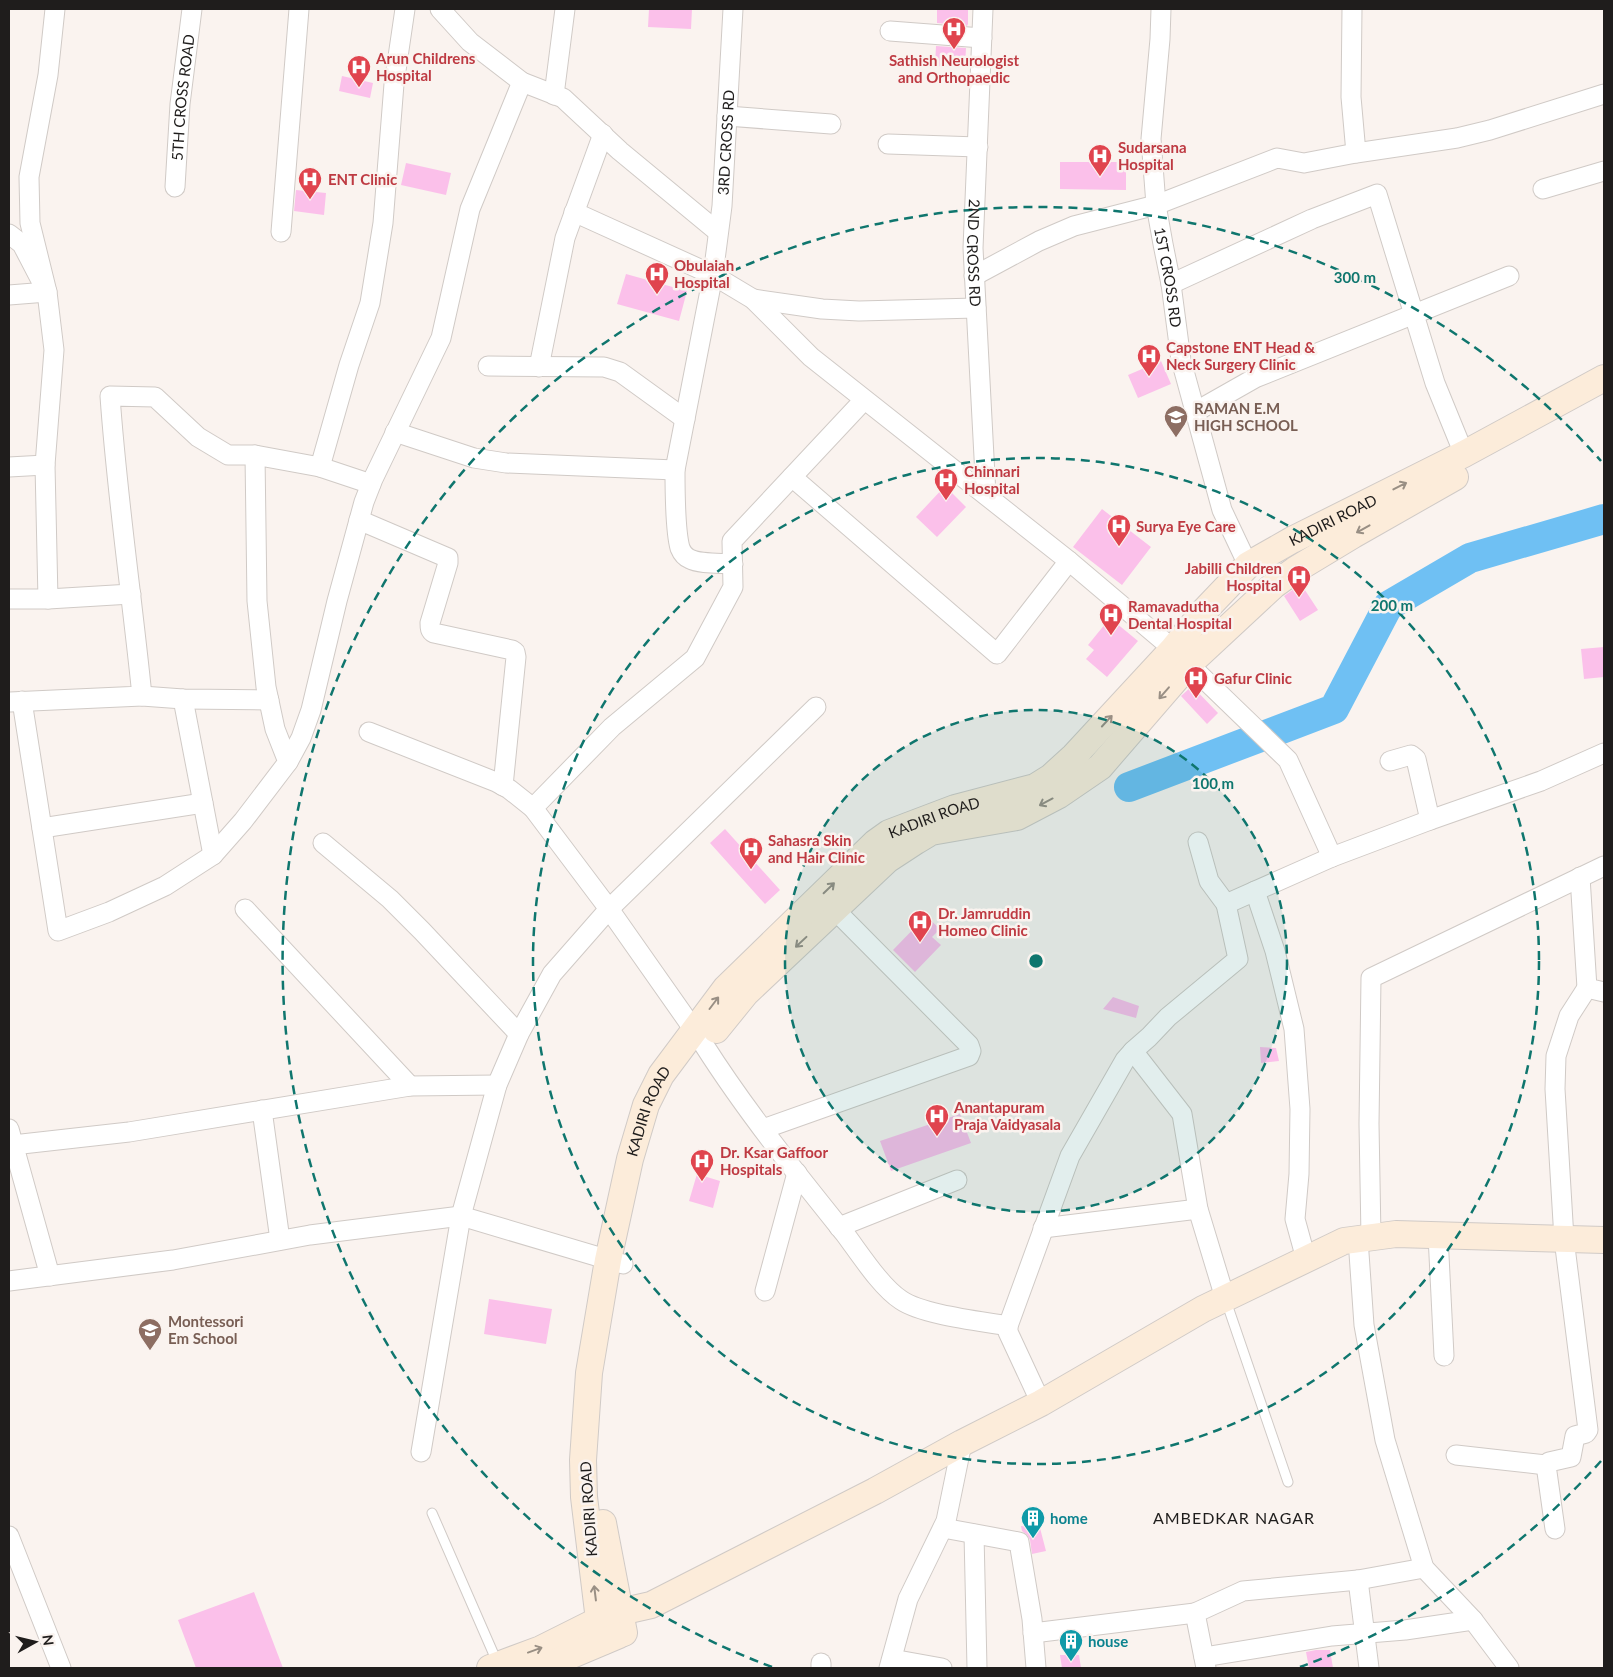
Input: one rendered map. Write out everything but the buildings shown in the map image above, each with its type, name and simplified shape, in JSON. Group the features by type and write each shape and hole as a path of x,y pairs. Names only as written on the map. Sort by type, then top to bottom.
{"main road":[{"name":"KADIRI ROAD","path":"612,1626 598,1445 600,1418 615,1262 630,1159 646,1105 661,1075 699,1038 724,1019 746,993 887,860 931,832 1017,817 1059,795 1100,767 1181,656 1205,610 1248,565 1292,540 1464,454 1604,378"},
{"name":"KADIRI ROAD","path":"699,1038 726,988 875,843 888,833 955,808 1035,787 1051,777 1181,656 1295,570 1552,422 1604,395"},
{"path":"541,1668 612,1626 1042,1403 1203,1309 1344,1241 1396,1234 1604,1240"},
{"path":"494,1667 541,1648 612,1626"}],"street":[{"path":"48,598 45,465 54,350 47,292 30,223 29,177 48,75 55,9"},
{"name":"5TH CROSS ROAD","path":"175,187 180,104 192,9"},
{"path":"281,232 299,9"},
{"path":"320,467 349,365 370,303 384,223 394,84 405,9"},
{"path":"440,9 470,42 522,82 563,98 602,134 718,232"},
{"path":"554,94 565,9"},
{"name":"3RD CROSS RD","path":"733,9 722,206 713,275 676,470 675,487 678,540 684,555 692,560 733,564"},
{"name":"2ND CROSS RD","path":"984,9 973,248 986,495"},
{"name":"1ST CROSS RD","path":"1161,9 1151,139 1156,205 1171,284 1181,360 1222,510 1248,565"},
{"path":"1352,9 1351,97 1356,153"},
{"path":"890,31 982,38"},
{"path":"269,700 183,699 142,696 15,702 42,828 58,931 109,912 166,886 213,855 243,821 288,762 301,738 312,710 337,602 359,520 372,481 441,338 470,210 522,82"},
{"path":"974,276 1039,241 1074,226 1156,205 1278,158 1304,163 1432,142 1482,132 1604,94"},
{"path":"727,116 832,124"},
{"path":"539,367 565,238 602,134"},
{"path":"888,144 978,147"},
{"path":"1543,189 1604,170"},
{"path":"1171,284 1312,219 1377,194 1435,383 1464,454"},
{"path":"574,212 713,275 753,299 811,356 1069,561 1181,656 1288,760 1332,857"},
{"path":"9,234 22,244 47,292"},
{"path":"1195,412 1255,378 1509,276"},
{"path":"9,295 47,292"},
{"path":"753,299 822,309 859,311 976,308"},
{"path":"488,366 614,369 686,419"},
{"path":"142,696 115,463 110,396 155,397 198,437 228,455 255,455 320,467 372,481"},
{"path":"533,808 612,727 695,658 734,587 732,542 864,400"},
{"path":"396,432 474,458 506,463 676,470"},
{"path":"255,455 257,601 266,687 275,729 288,762"},
{"path":"9,467 45,465"},
{"path":"792,477 997,654 1069,561"},
{"path":"359,520 448,558 430,623 431,631 515,652 503,786"},
{"path":"9,599 131,594"},
{"path":"183,699 213,855"},
{"path":"421,1452 461,1216 497,1085 518,1034 552,974 609,909 816,707"},
{"path":"369,732 503,786 533,808 609,909 763,1129 883,1283 901,1300 917,1308 1008,1326"},
{"path":"1226,904 1332,857 1541,781 1604,753"},
{"path":"1390,760 1411,754 1416,759 1430,820"},
{"path":"42,828 203,803"},
{"path":"1042,1403 1008,1332 1008,1326 1070,1156 1125,1060 1168,1016 1238,959 1226,904 1209,881 1198,842"},
{"path":"324,843 390,899 518,1034"},
{"path":"1509,1668 1473,1620 1424,1568 1385,1440 1364,1325 1364,1238 1369,1124 1371,978 1604,866"},
{"path":"1456,1455 1546,1465 1549,1462 1571,1457 1575,1436 1586,1433 1588,1430 1564,1239 1555,1089 1556,1056 1568,1016 1596,990 1580,877"},
{"path":"1255,891 1275,951 1294,1028 1300,1109 1299,1174 1295,1219 1306,1259"},
{"path":"245,909 410,1086"},
{"path":"763,1129 969,1056 971,1051 969,1045 835,910"},
{"path":"1133,1051 1182,1114 1198,1209 1225,1298"},
{"path":"50,1276 11,1137 129,1132 410,1086 497,1085"},
{"path":"262,1110 280,1240"},
{"path":"765,1290 797,1173"},
{"path":"839,1227 957,1180"},
{"path":"1043,1228 1198,1209"},
{"path":"9,1281 173,1260 310,1235 461,1216 615,1262"},
{"path":"1438,1235 1444,1356"},
{"path":"942,1668 891,1663 908,1599 946,1521 962,1443"},
{"path":"1546,1465 1555,1529"},
{"path":"943,1528 1019,1542 1033,1633 1036,1668"},
{"path":"974,1534 977,1668"},
{"path":"9,1536 61,1668"},
{"path":"1033,1633 1194,1613 1243,1591 1358,1580 1424,1568"},
{"path":"1358,1580 1369,1668"},
{"path":"1194,1613 1205,1663 1332,1636 1405,1630 1473,1620"}],"lane":[{"path":"1225,1298 1288,1482"},
{"path":"432,1513 494,1667"}],"waterway":[{"path":"1129,787 1334,709 1388,606 1470,558 1604,519"}],"place":[{"name":"Sathish Neurologist and Orthopaedic","path":"954,50"},
{"name":"Arun Childrens Hospital","path":"359,88"},
{"name":"Sudarsana Hospital","path":"1100,177"},
{"name":"ENT Clinic","path":"310,200"},
{"name":"Obulaiah Hospital","path":"657,295"},
{"name":"Capstone ENT Head & Neck Surgery Clinic","path":"1149,377"},
{"name":"RAMAN E.M HIGH SCHOOL","path":"1176,438"},
{"name":"Chinnari Hospital","path":"946,501"},
{"name":"Surya Eye Care","path":"1119,547"},
{"name":"Jabilli Children Hospital","path":"1299,598"},
{"name":"Ramavadutha Dental Hospital","path":"1111,636"},
{"name":"Gafur Clinic","path":"1196,699"},
{"name":"Sahasra Skin and Hair Clinic","path":"751,870"},
{"name":"Dr. Jamruddin Homeo Clinic","path":"920,943"},
{"name":"Anantapuram Praja Vaidyasala","path":"937,1137"},
{"name":"Dr. Ksar Gaffoor Hospitals","path":"702,1182"},
{"name":"Montessori Em School","path":"150,1351"},
{"name":"home","path":"1033,1539"},
{"name":"house","path":"1071,1662"}],"district":[{"name":"AMBEDKAR NAGAR","path":"1234,1517"}]}
